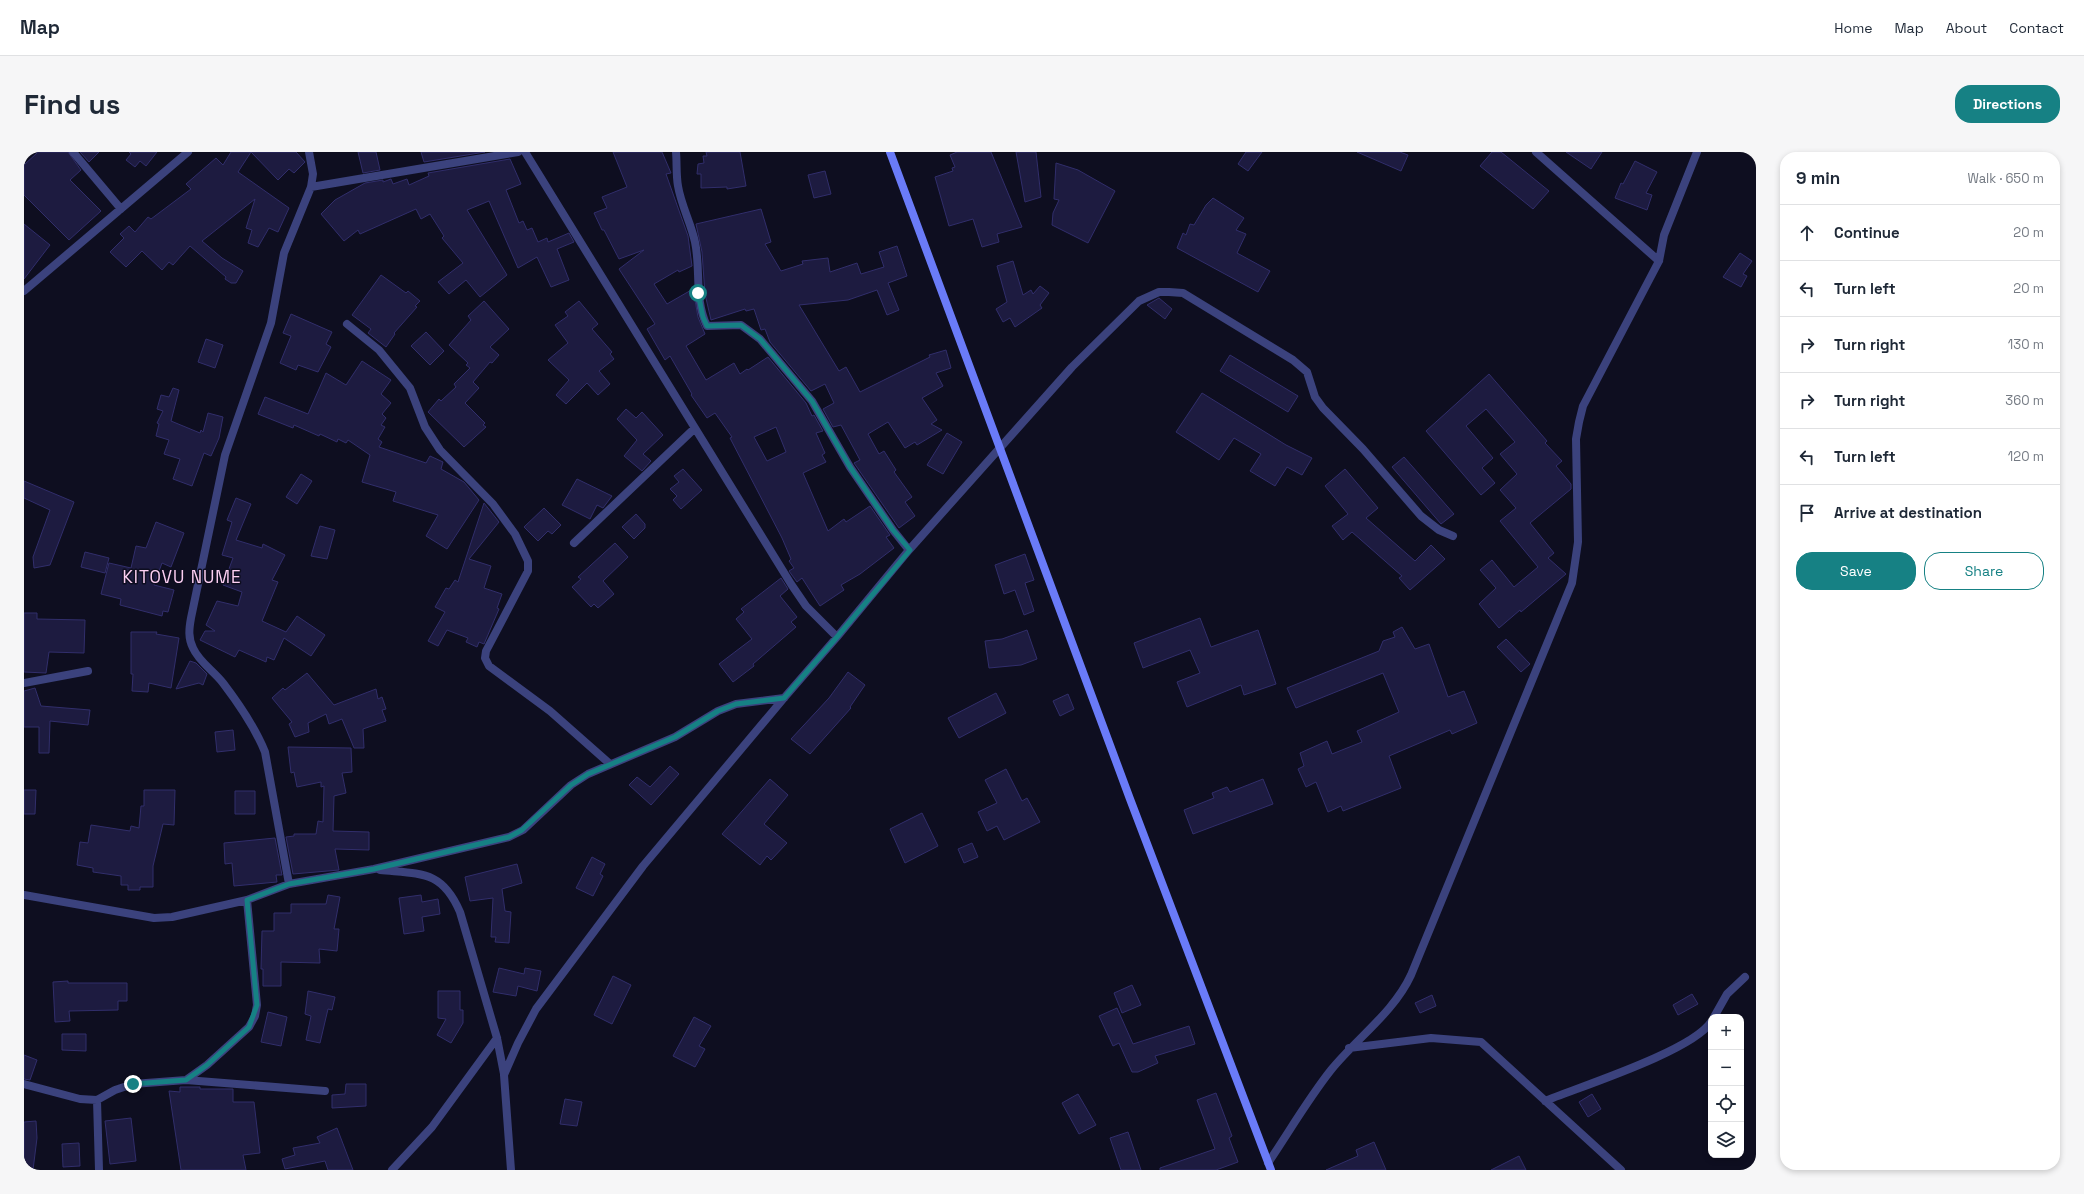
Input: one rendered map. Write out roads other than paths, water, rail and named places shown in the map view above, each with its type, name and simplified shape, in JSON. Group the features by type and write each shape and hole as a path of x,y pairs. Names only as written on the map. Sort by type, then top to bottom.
{"street":[{"path":"73,152 122,209"},
{"path":"24,291 188,152"},
{"path":"289,884 265,752 261,742 255,730 222,682 193,650 189,636 191,618 225,455 271,323 284,253 312,188 313,174 309,152"},
{"path":"312,188 518,152"},
{"path":"525,152 806,606 837,637"},
{"path":"676,152 678,186 695,241 699,270 697,280 698,293 703,317 707,326 741,325 760,339 812,401 850,467 893,530 910,550"},
{"path":"890,152 1269,1167"},
{"path":"1536,152 1659,261"},
{"path":"1269,1167 1330,1071 1349,1048 1398,999 1406,987 1572,583 1578,542 1576,439 1583,406 1659,261 1664,235 1697,152"},
{"path":"504,1075 518,1043 536,1009 643,866 910,550 1072,367 1139,301 1159,292 1183,293 1293,360 1307,372 1315,397 1323,408 1363,448 1421,516 1439,530 1453,536"},
{"path":"347,324 379,350 410,388 424,427 440,450 493,504 515,534 528,561 528,572 486,651 485,658 489,666 550,711 610,764"},
{"path":"574,543 695,428"},
{"path":"24,682 88,671"},
{"path":"24,895 154,918 172,917 247,900 289,884 374,869 509,837 522,830 535,820 571,785 588,774 675,737 718,711 736,704 784,698"},
{"path":"374,869 425,874 442,883 453,896 460,912 497,1038 504,1075 512,1170"},
{"path":"186,1080 207,1065 249,1027 255,1016 257,1005 247,900"},
{"path":"1716,1014 1727,994 1745,977"},
{"path":"1545,1101 1661,1055 1695,1038 1708,1026"},
{"path":"392,1170 432,1126 497,1038"},
{"path":"1349,1048 1431,1038 1481,1042 1621,1170"},
{"path":"24,1084 80,1099 97,1100 115,1090 133,1084 186,1080 324,1091"},
{"path":"97,1100 98,1170"}],"district":[{"name":"KITOVU NUME","path":"182,577"}]}
